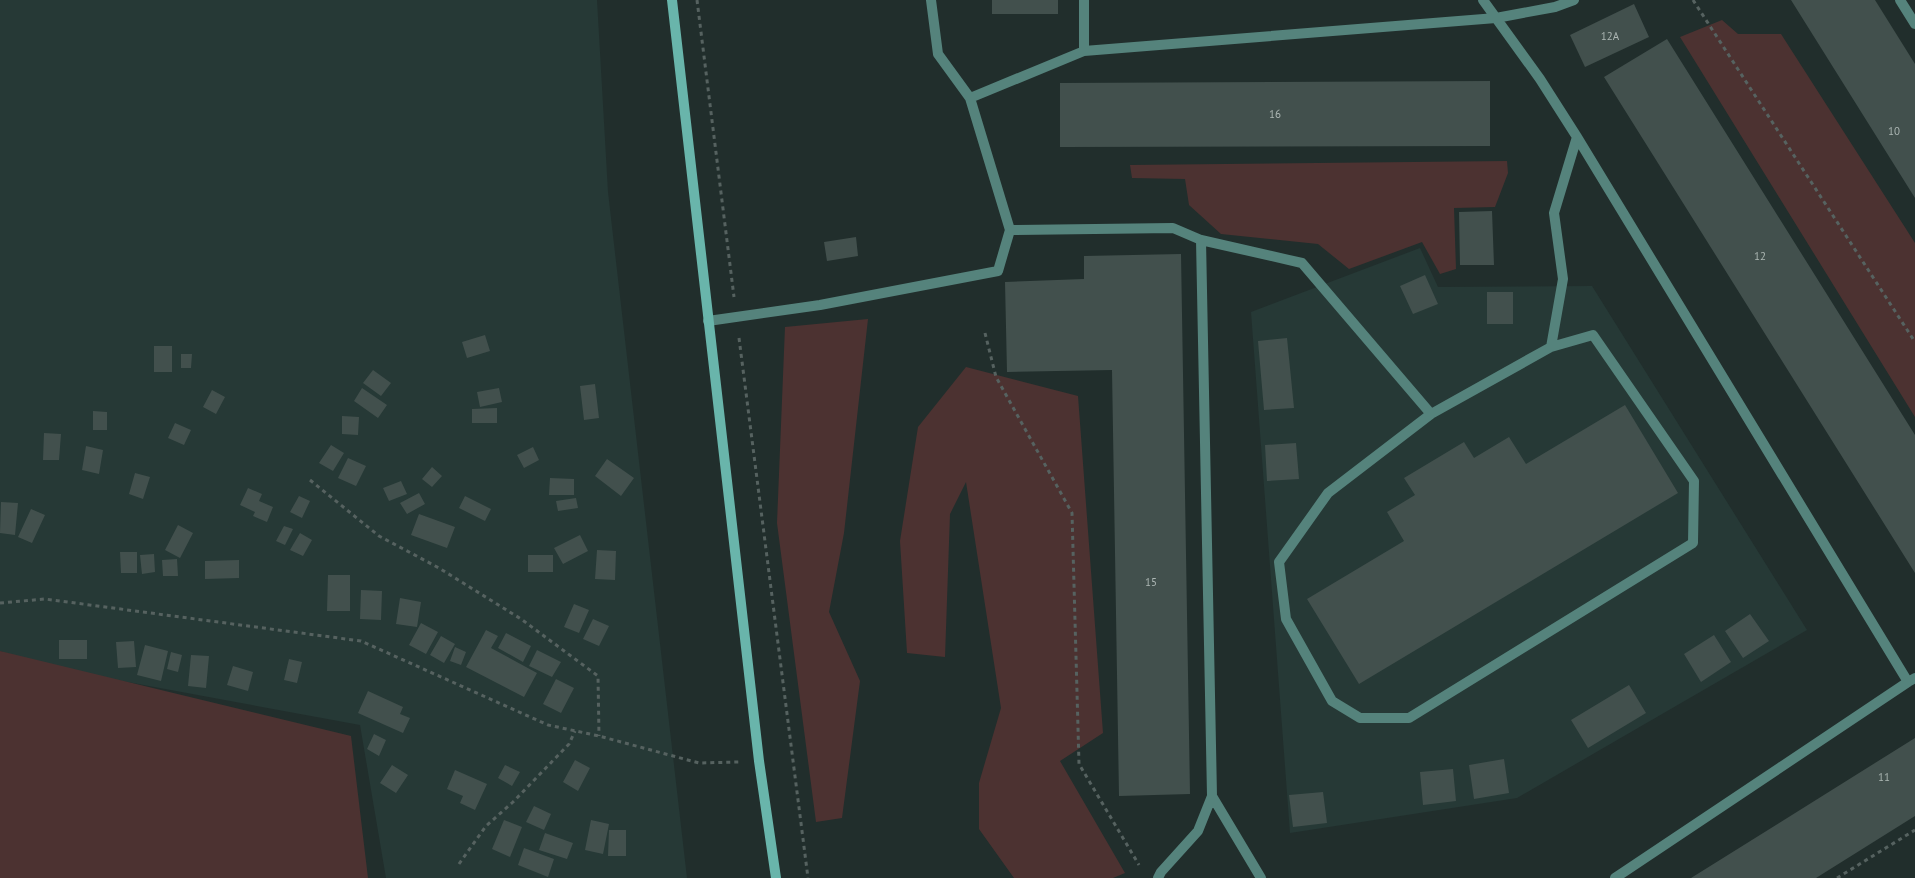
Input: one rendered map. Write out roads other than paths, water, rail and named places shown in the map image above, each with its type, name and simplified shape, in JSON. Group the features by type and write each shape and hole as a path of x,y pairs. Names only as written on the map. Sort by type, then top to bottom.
{"street":[{"path":"672,0 759,762 776,878"}],"lane":[{"path":"708,321 820,305 998,271 1010,230 970,98 938,54 931,0"},
{"path":"1084,0 1084,50"},
{"path":"1483,0 1540,79 1577,137 1911,680 1615,878"},
{"path":"970,98 1084,50 1496,18 1555,7 1574,0"},
{"path":"1900,0 1915,24"},
{"path":"1551,347 1563,279 1554,213 1577,137"},
{"path":"1010,230 1173,228 1201,240 1302,263 1431,414"},
{"path":"1158,878 1161,872 1198,832 1212,796 1201,240"},
{"path":"1593,335 1694,481 1693,543 1409,718 1360,718 1332,701 1286,619 1279,562 1328,493 1431,414 1551,347 1593,335"},
{"path":"1212,796 1261,878"}]}
